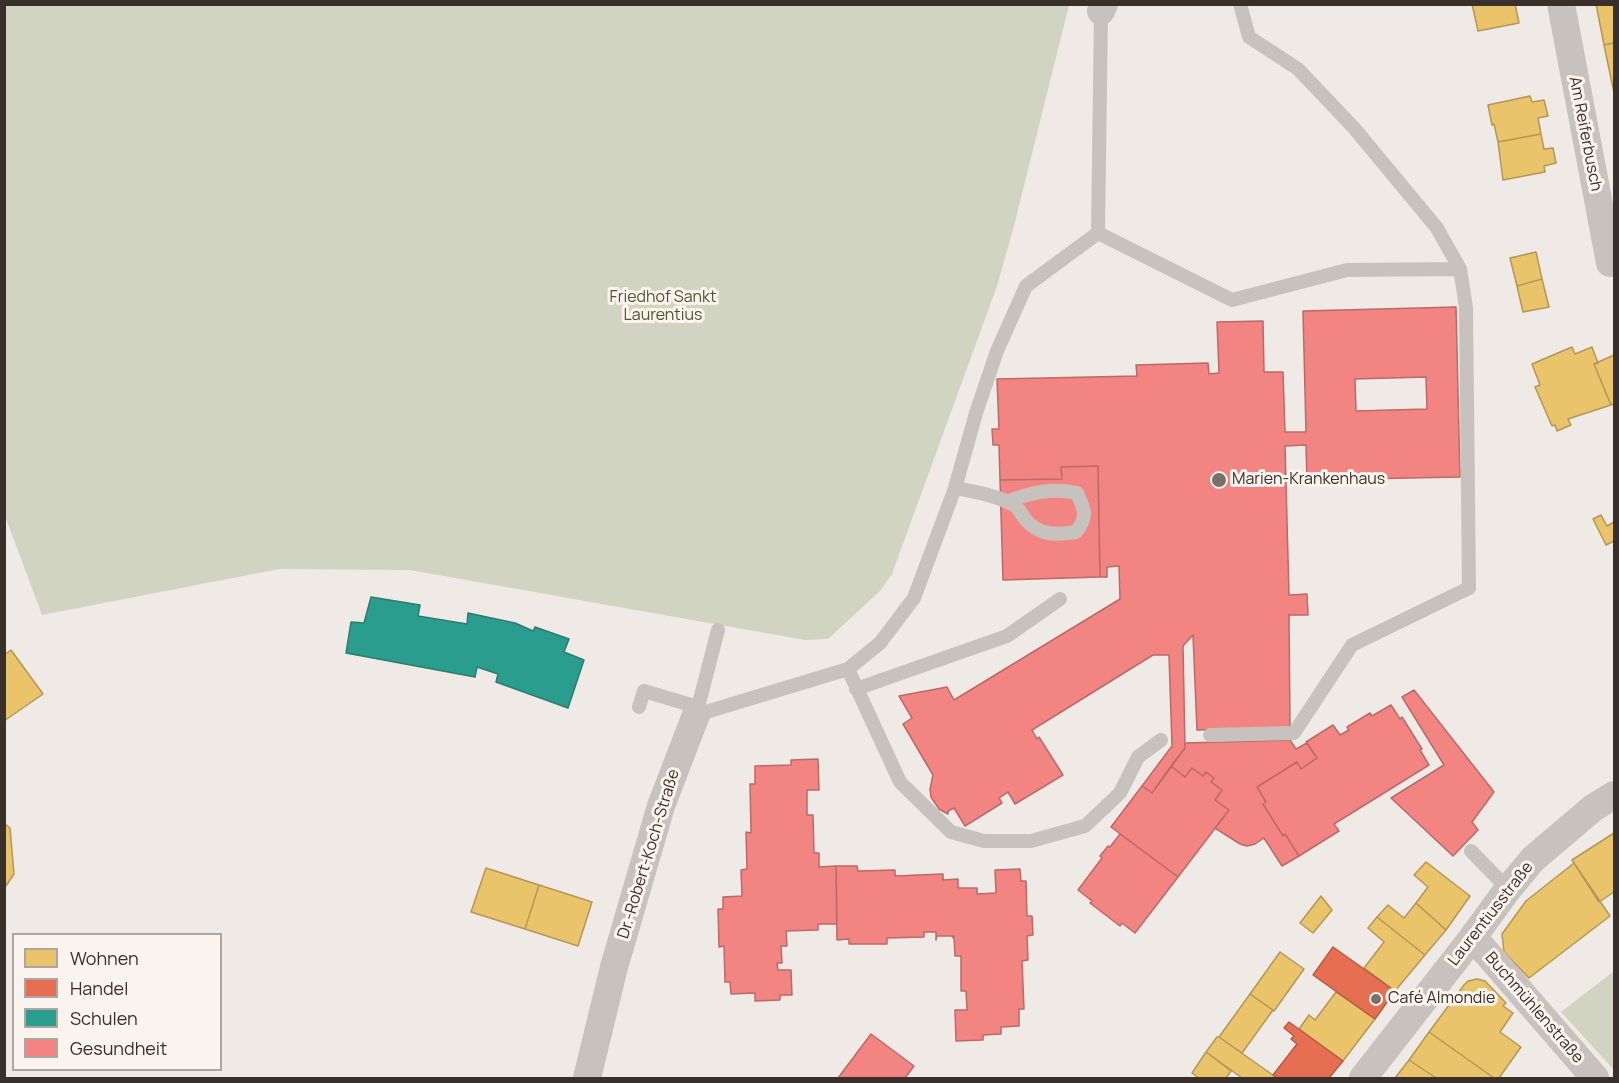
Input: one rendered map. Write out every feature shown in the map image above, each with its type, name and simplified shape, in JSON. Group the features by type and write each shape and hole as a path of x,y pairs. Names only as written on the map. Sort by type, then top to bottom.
{"street":[{"name":"Am Reiferbusch","path":"1561,4 1612,265"},
{"name":"Dr.-Robert-Koch-Straße","path":"587,1078 614,967 661,806 697,711"},
{"name":"Laurentiusstraße","path":"1363,1078 1473,938 1508,889 1533,860 1593,808 1614,795"},
{"name":"Buchmühlenstraße","path":"1473,938 1595,1078"}],"lane":[{"path":"1210,735 1294,734 1352,645 1469,588 1466,307 1460,269 1437,228 1354,128 1298,69 1249,37 1240,4"},
{"path":"1098,233 1103,8"},
{"path":"1098,233 1232,300 1347,270 1460,269"},
{"path":"639,706 644,691 697,711 848,669 880,642 914,598 955,488 976,413 997,351 1026,286 1098,233"},
{"path":"955,488 992,495 1017,506 1027,521 1042,533 1058,535 1076,532 1083,523 1085,509 1077,493 1061,490 1038,491 1008,502"},
{"path":"856,689 1008,636 1060,599"},
{"path":"697,711 718,630"},
{"path":"848,669 900,782 951,832 984,841 1031,841 1085,826 1120,793 1138,757 1161,740"},
{"path":"1471,851 1508,889"}],"green space":[{"name":"Friedhof Sankt Laurentius","path":"5,5 1069,5 997,286 892,574 880,591 828,639 805,640 410,570 279,569 42,615 5,516"},
{"path":"1614,971 1614,1070 1561,1012"}],"building: Wohnen":[{"path":"1472,4 1515,4 1519,23 1478,31"},
{"path":"1596,4 1614,4 1614,43 1604,45"},
{"path":"1614,43 1614,93 1604,45"},
{"path":"1530,96 1532,102 1544,100 1548,116 1538,118 1541,134 1498,142 1488,105"},
{"path":"1541,134 1544,149 1553,148 1556,163 1544,166 1545,172 1503,180 1498,142"},
{"path":"1536,252 1542,279 1517,286 1510,258"},
{"path":"1542,279 1549,307 1523,312 1517,286"},
{"path":"1572,347 1575,354 1592,347 1598,363 1594,364 1611,405 1568,419 1571,425 1557,431 1555,425 1552,426 1535,387 1540,385 1532,364"},
{"path":"1614,355 1614,404 1611,405 1594,364"},
{"path":"1601,515 1607,526 1614,522 1614,541 1606,545 1593,519"},
{"path":"11,650 43,694 4,721 4,655"},
{"path":"4,823 10,828 14,874 4,889"},
{"path":"1614,833 1614,892 1599,902 1572,860"},
{"path":"1426,862 1470,896 1446,930 1416,903 1428,887 1414,875"},
{"path":"1574,863 1610,916 1529,978 1504,952 1502,934 1526,901"},
{"path":"486,868 539,885 525,929 471,912"},
{"path":"539,885 592,902 578,946 525,929"},
{"path":"1321,896 1332,910 1313,933 1300,923"},
{"path":"1416,903 1446,930 1425,955 1377,917 1388,905 1404,918"},
{"path":"1377,917 1425,955 1395,991 1364,968 1384,942 1368,928"},
{"path":"1280,952 1304,969 1274,1011 1250,994"},
{"path":"1477,979 1485,981 1506,1003 1503,1006 1513,1013 1500,1032 1521,1047 1499,1078 1494,1078 1429,1032 1464,985 1468,981"},
{"path":"1336,992 1375,1019 1343,1061 1299,1029 1309,1015 1315,1020"},
{"path":"1250,994 1273,1010 1242,1053 1219,1037"},
{"path":"1429,1032 1494,1078 1436,1078 1409,1060"},
{"path":"1217,1037 1277,1078 1242,1078 1206,1052"},
{"path":"1206,1052 1231,1071 1226,1078 1199,1078 1192,1073"},
{"path":"1409,1060 1436,1078 1395,1078"}],"building: Handel":[{"path":"1333,947 1395,991 1375,1019 1313,975"},
{"path":"1289,1022 1343,1061 1329,1078 1277,1078 1273,1075 1297,1044 1291,1039 1294,1036 1284,1028"}],"building: Schulen":[{"path":"371,597 420,605 418,616 467,624 468,613 515,623 533,631 535,627 569,639 564,652 584,660 568,708 496,682 498,674 477,667 475,677 346,653 351,622 364,623"}],"building: Gesundheit":[{"path":"1456,307 1460,477 1307,480 1306,445 1285,446 1289,595 1307,594 1308,615 1289,615 1290,728 1197,730 1193,635 1183,646 1185,748 1152,793 1142,786 1172,746 1169,655 1153,655 1032,730 1063,775 1015,804 1008,792 999,798 1002,803 965,826 954,808 948,811 948,814 939,809 931,797 933,775 903,724 912,718 899,696 947,687 954,700 1120,599 1119,566 1107,567 1107,577 1100,577 1098,466 1061,467 1062,479 1000,480 999,445 993,445 992,429 999,429 997,379 1137,376 1136,365 1208,363 1209,374 1219,373 1217,322 1263,321 1264,372 1283,372 1285,432 1306,432 1303,311","holes":["1426,377 1427,409 1356,411 1355,379"]},
{"path":"1098,466 1100,577 1003,580 1000,480 1062,479 1061,467"},
{"path":"1414,690 1494,792 1472,822 1478,830 1453,856 1391,798 1444,765 1402,697"},
{"path":"1391,705 1400,719 1402,717 1429,765 1334,824 1339,831 1299,856 1263,804 1266,802 1257,787 1297,762 1301,769 1317,758 1306,742 1333,725 1340,735 1349,730 1347,727 1370,713 1372,716"},
{"path":"1290,740 1296,749 1307,743 1317,758 1301,769 1297,762 1257,787 1266,802 1263,804 1299,856 1282,866 1264,838 1247,846 1215,828 1229,810 1215,800 1222,790 1211,782 1214,778 1206,772 1203,776 1192,768 1185,777 1171,766 1185,748 1185,743"},
{"path":"818,759 819,790 807,790 807,815 813,815 814,853 819,853 819,867 836,866 837,924 818,924 818,930 786,931 787,946 781,946 782,963 777,963 778,970 791,970 792,995 780,995 780,1000 755,1001 755,993 731,994 730,982 725,982 724,946 719,947 718,909 723,909 723,897 742,896 741,870 747,869 746,832 751,833 750,784 755,784 755,766 791,765 791,760"},
{"path":"1171,766 1185,777 1192,768 1203,776 1206,772 1214,778 1211,782 1222,790 1215,800 1229,810 1178,877 1111,827 1142,786 1152,793"},
{"path":"1120,834 1178,877 1135,933 1122,923 1120,926 1090,903 1092,901 1078,890 1102,858 1100,856"},
{"path":"836,866 857,866 858,871 895,870 895,876 943,874 943,880 958,879 958,888 977,888 977,894 996,893 995,870 1020,869 1021,881 1026,881 1027,916 1032,916 1033,935 1027,936 1028,960 1022,961 1024,1009 1019,1009 1019,1026 1001,1027 1001,1034 983,1035 983,1040 956,1041 955,1010 967,1010 966,991 961,991 961,956 955,956 954,936 954,939 952,936 937,936 936,940 936,932 924,932 924,937 887,938 887,944 849,944 849,939 837,940"},
{"path":"871,1034 914,1066 905,1078 838,1078"}],"place":[{"name":"Marien-Krankenhaus","path":"1219,480"},
{"name":"Café Almondie","path":"1376,999"}]}
